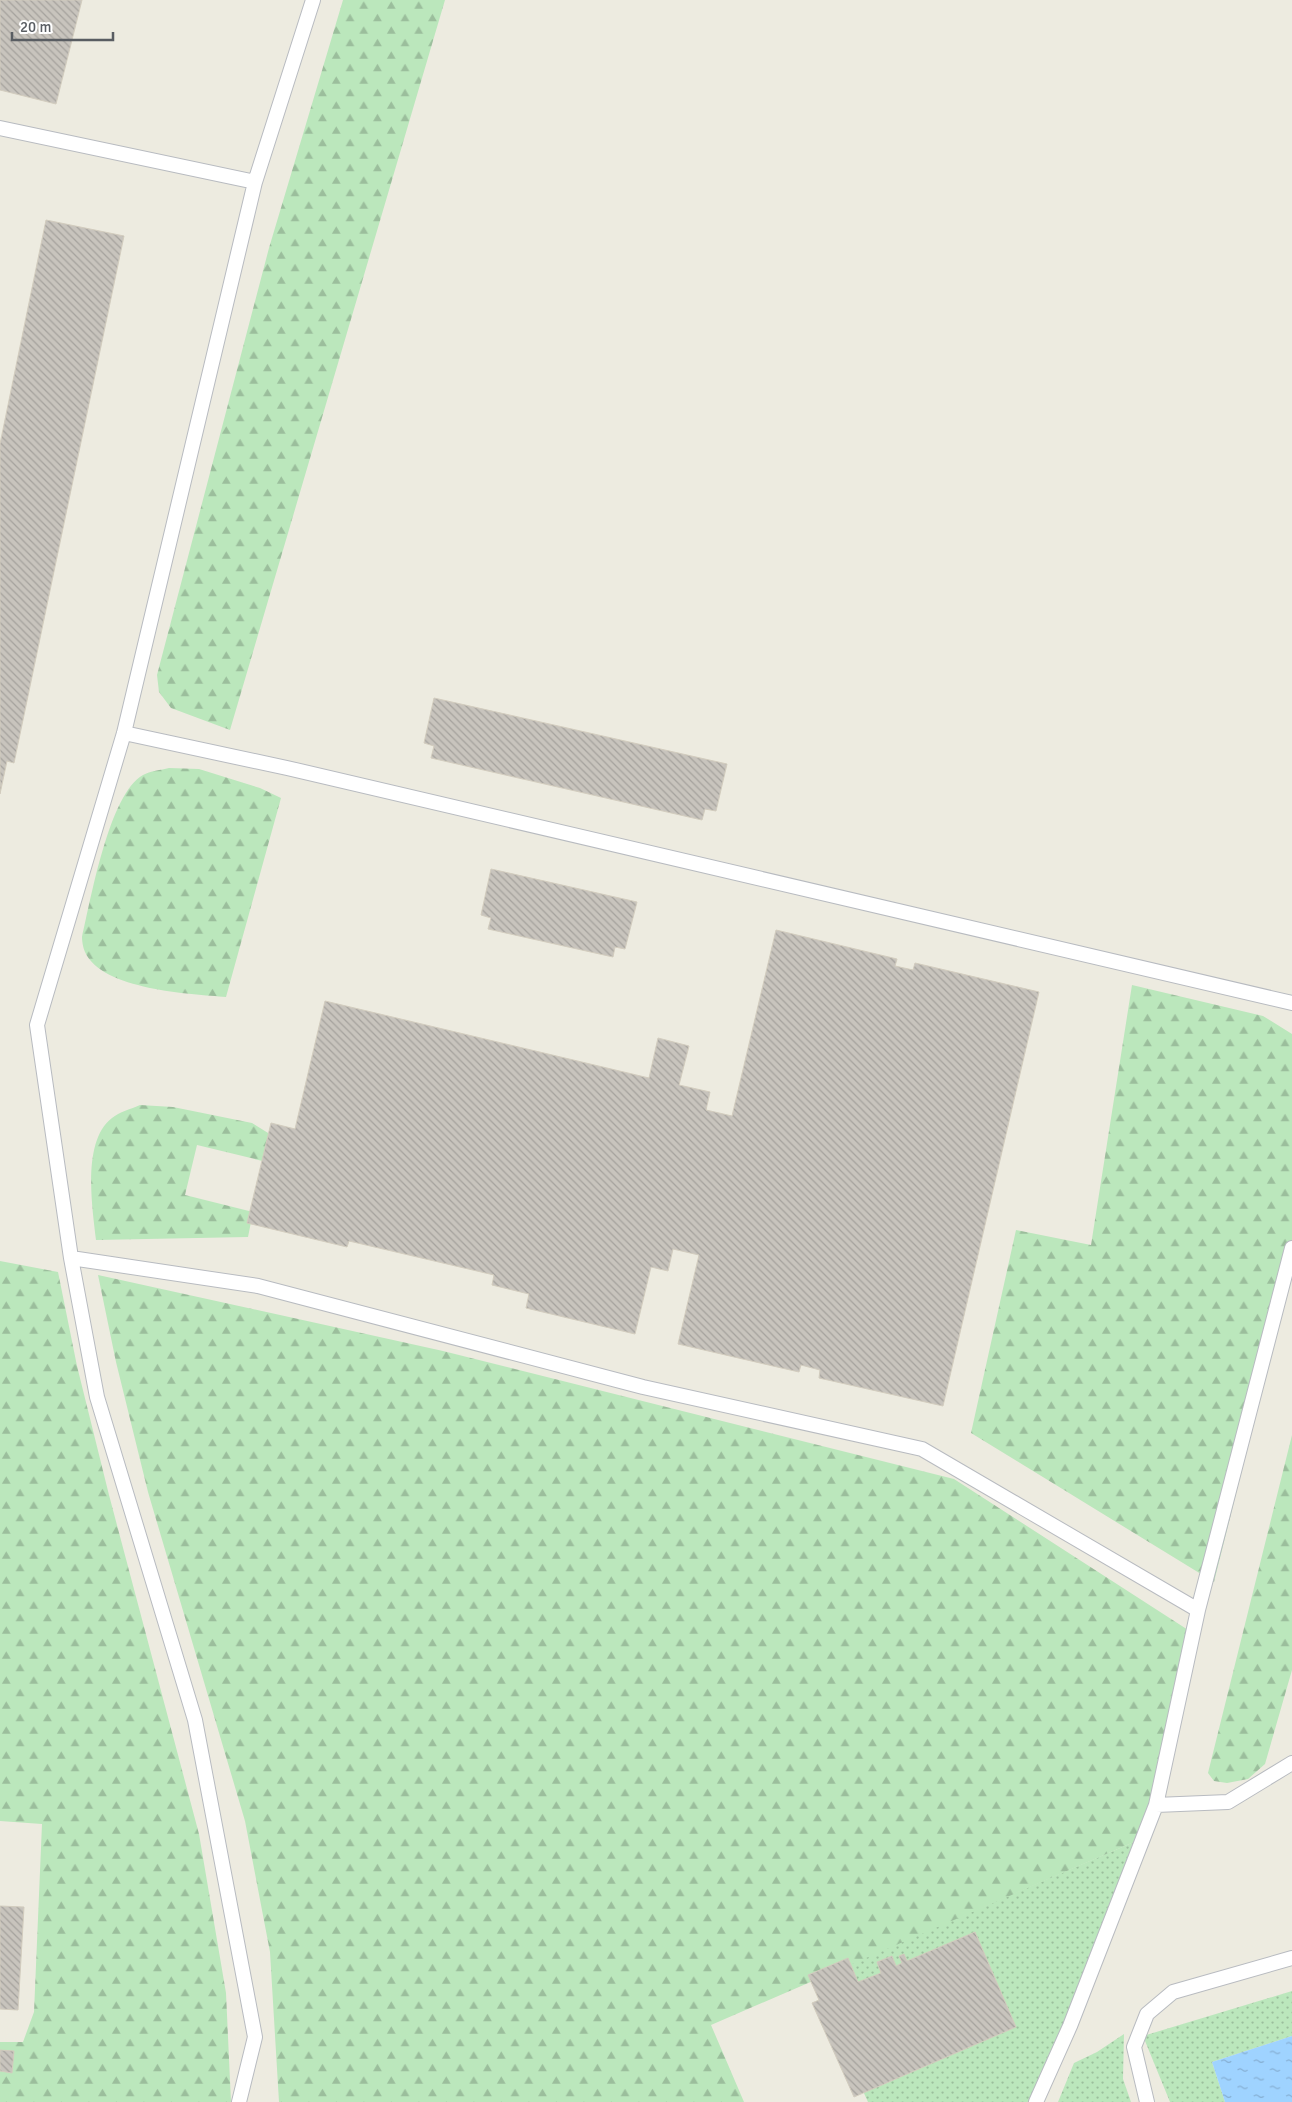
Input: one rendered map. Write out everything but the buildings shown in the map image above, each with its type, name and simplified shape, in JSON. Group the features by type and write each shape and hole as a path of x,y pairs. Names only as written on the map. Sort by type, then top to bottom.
{"lane":[{"path":"239,2102 255,2037 196,1720 97,1397 71,1258 37,1025 124,733 255,182 313,0"},
{"path":"0,128 255,182"},
{"path":"124,733 287,768 1292,1003"},
{"path":"1036,2102 1070,2026 1156,1805 1198,1610 1292,1248"},
{"path":"71,1258 258,1286 643,1387 922,1450 1198,1610"},
{"path":"1156,1805 1228,1802 1292,1763"},
{"path":"1147,2102 1134,2047 1147,2014 1173,1992 1292,1958"}],"green space":[{"path":"343,0 445,0 230,730 171,708 159,692 157,675 269,248"},
{"path":"169,768 199,769 260,788 281,798 226,997 149,988 128,982 109,975 95,965 83,947 82,937 96,874 120,803 131,786 143,775"},
{"path":"1132,985 1263,1016 1292,1034 1292,1269 1214,1582 971,1433 1016,1230 1091,1245"},
{"path":"140,1105 173,1107 252,1123 281,1141 275,1164 197,1145 185,1195 253,1212 248,1237 96,1240 91,1175 96,1142 103,1128 112,1118"},
{"path":"0,1261 58,1272 77,1366 109,1495 199,1834 226,1993 231,2102 0,2102 0,2042 23,2042 34,2012 42,1824 0,1821"},
{"path":"98,1275 443,1351 954,1479 1199,1637 1148,1836 711,2025 744,2102 279,2102 270,1952 245,1821 148,1492 116,1362"},
{"path":"1292,1435 1292,1670 1265,1764 1248,1779 1227,1783 1214,1781 1208,1773"},
{"path":"1148,1836 1031,2102 868,2102 812,1980"},
{"path":"1292,1991 1292,2036 1212,2062 1225,2102 1170,2102 1143,2036"},
{"path":"1124,2034 1123,2079 1131,2102 1058,2102 1074,2063 1097,2052"}],"water":[{"path":"1292,2036 1292,2102 1225,2102 1212,2062"}]}
